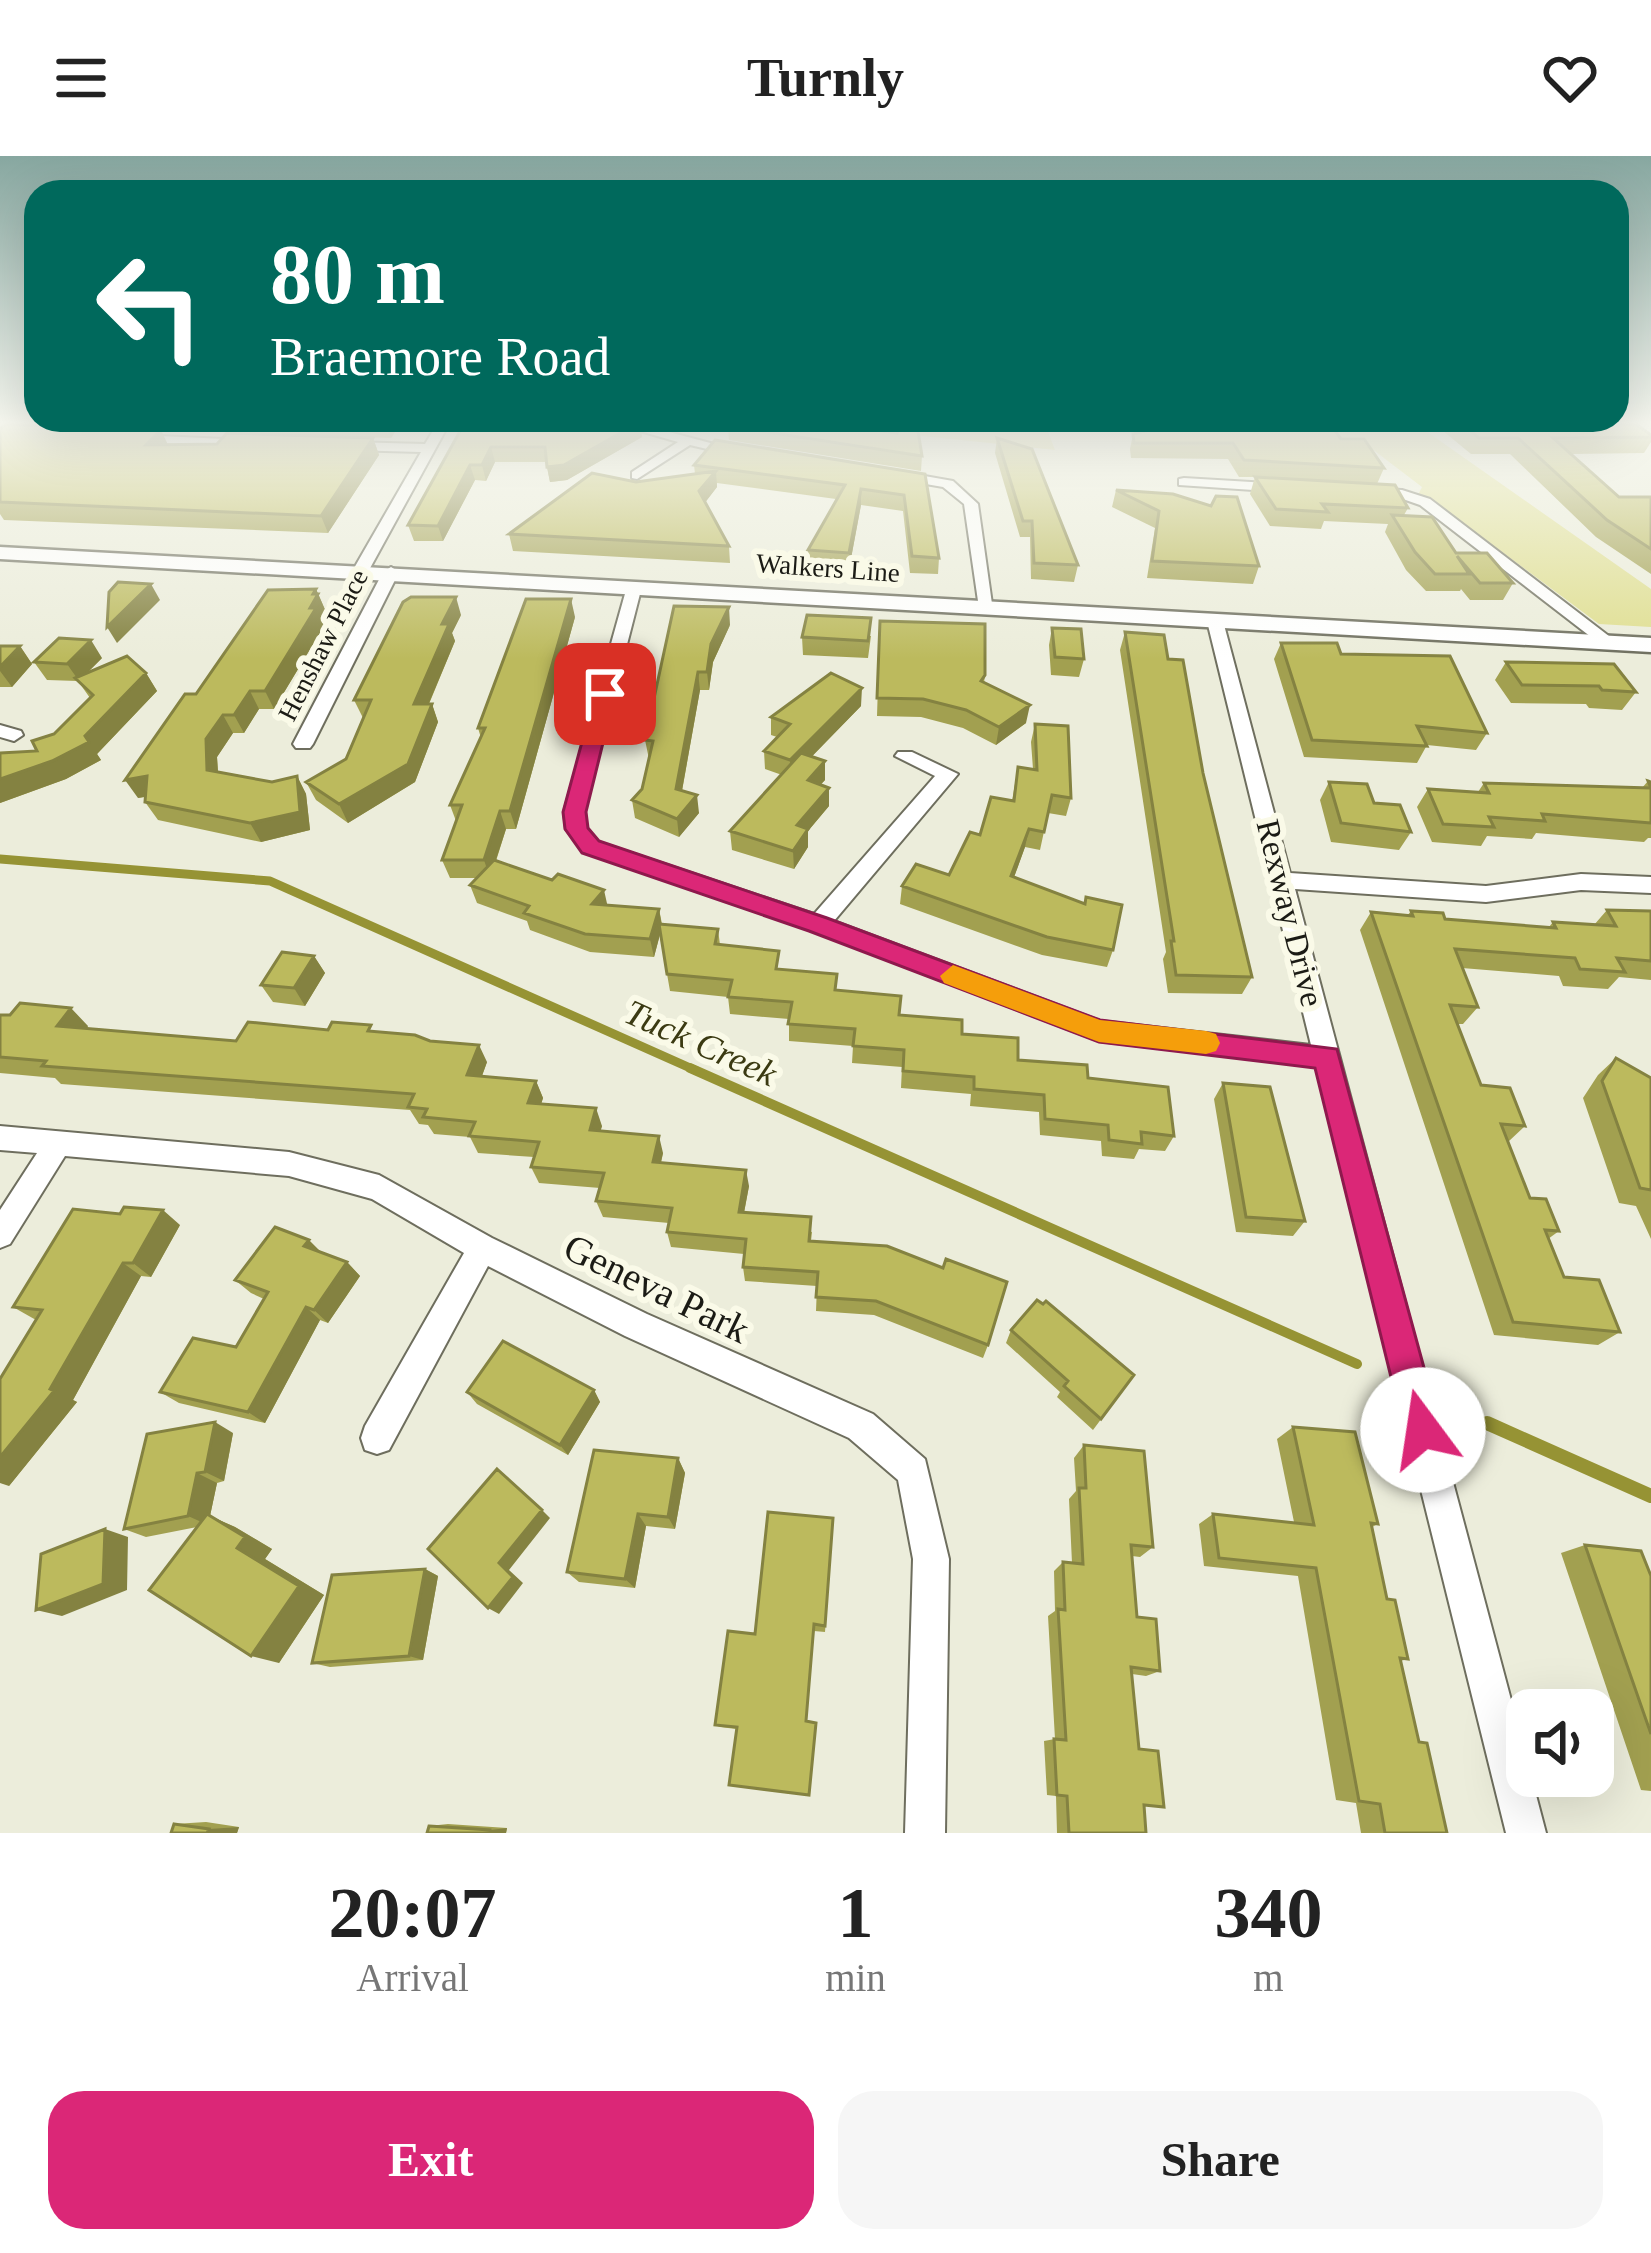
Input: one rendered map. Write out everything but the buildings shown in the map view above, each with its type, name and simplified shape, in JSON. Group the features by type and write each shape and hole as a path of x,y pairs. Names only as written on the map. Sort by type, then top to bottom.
{"main road":[{"name":"Walkers Line","path":"3,556 361,570 1651,645"}],"street":[{"path":"361,570 399,502"},
{"path":"970,502 987,608"},
{"path":"1425,502 1610,643"},
{"name":"Henshaw Place","path":"303,743 391,572"},
{"path":"634,586 574,812 577,829 591,847 818,924 1099,1031 1327,1057"},
{"name":"Rexway Drive","path":"1215,621 1526,1833"},
{"path":"818,924 948,774 905,756"},
{"path":"1281,880 1486,894 1581,882 1651,885"},
{"name":"Geneva Park","path":"0,1138 289,1164 379,1188 482,1248 751,1380 861,1426 913,1471 932,1559 925,1833"},
{"path":"0,1235 58,1144"},
{"path":"377,1438 482,1248"}],"shaded area":[{"path":"1433,502 1527,502 1651,589 1651,627 1599,624"}],"waterway":[{"name":"Tuck Creek","path":"0,859 270,881 697,1071"},
{"name":"Tuck Creek","path":"690,1068 1357,1364"},
{"name":"Tuck Creek","path":"1487,1423 1651,1496"}],"slow traffic":[{"path":"953,976 1099,1031 1206,1043"}],"route":[{"path":"605,694 574,812 577,829 591,847 818,924 1099,1031 1327,1057 1423,1430"}]}
